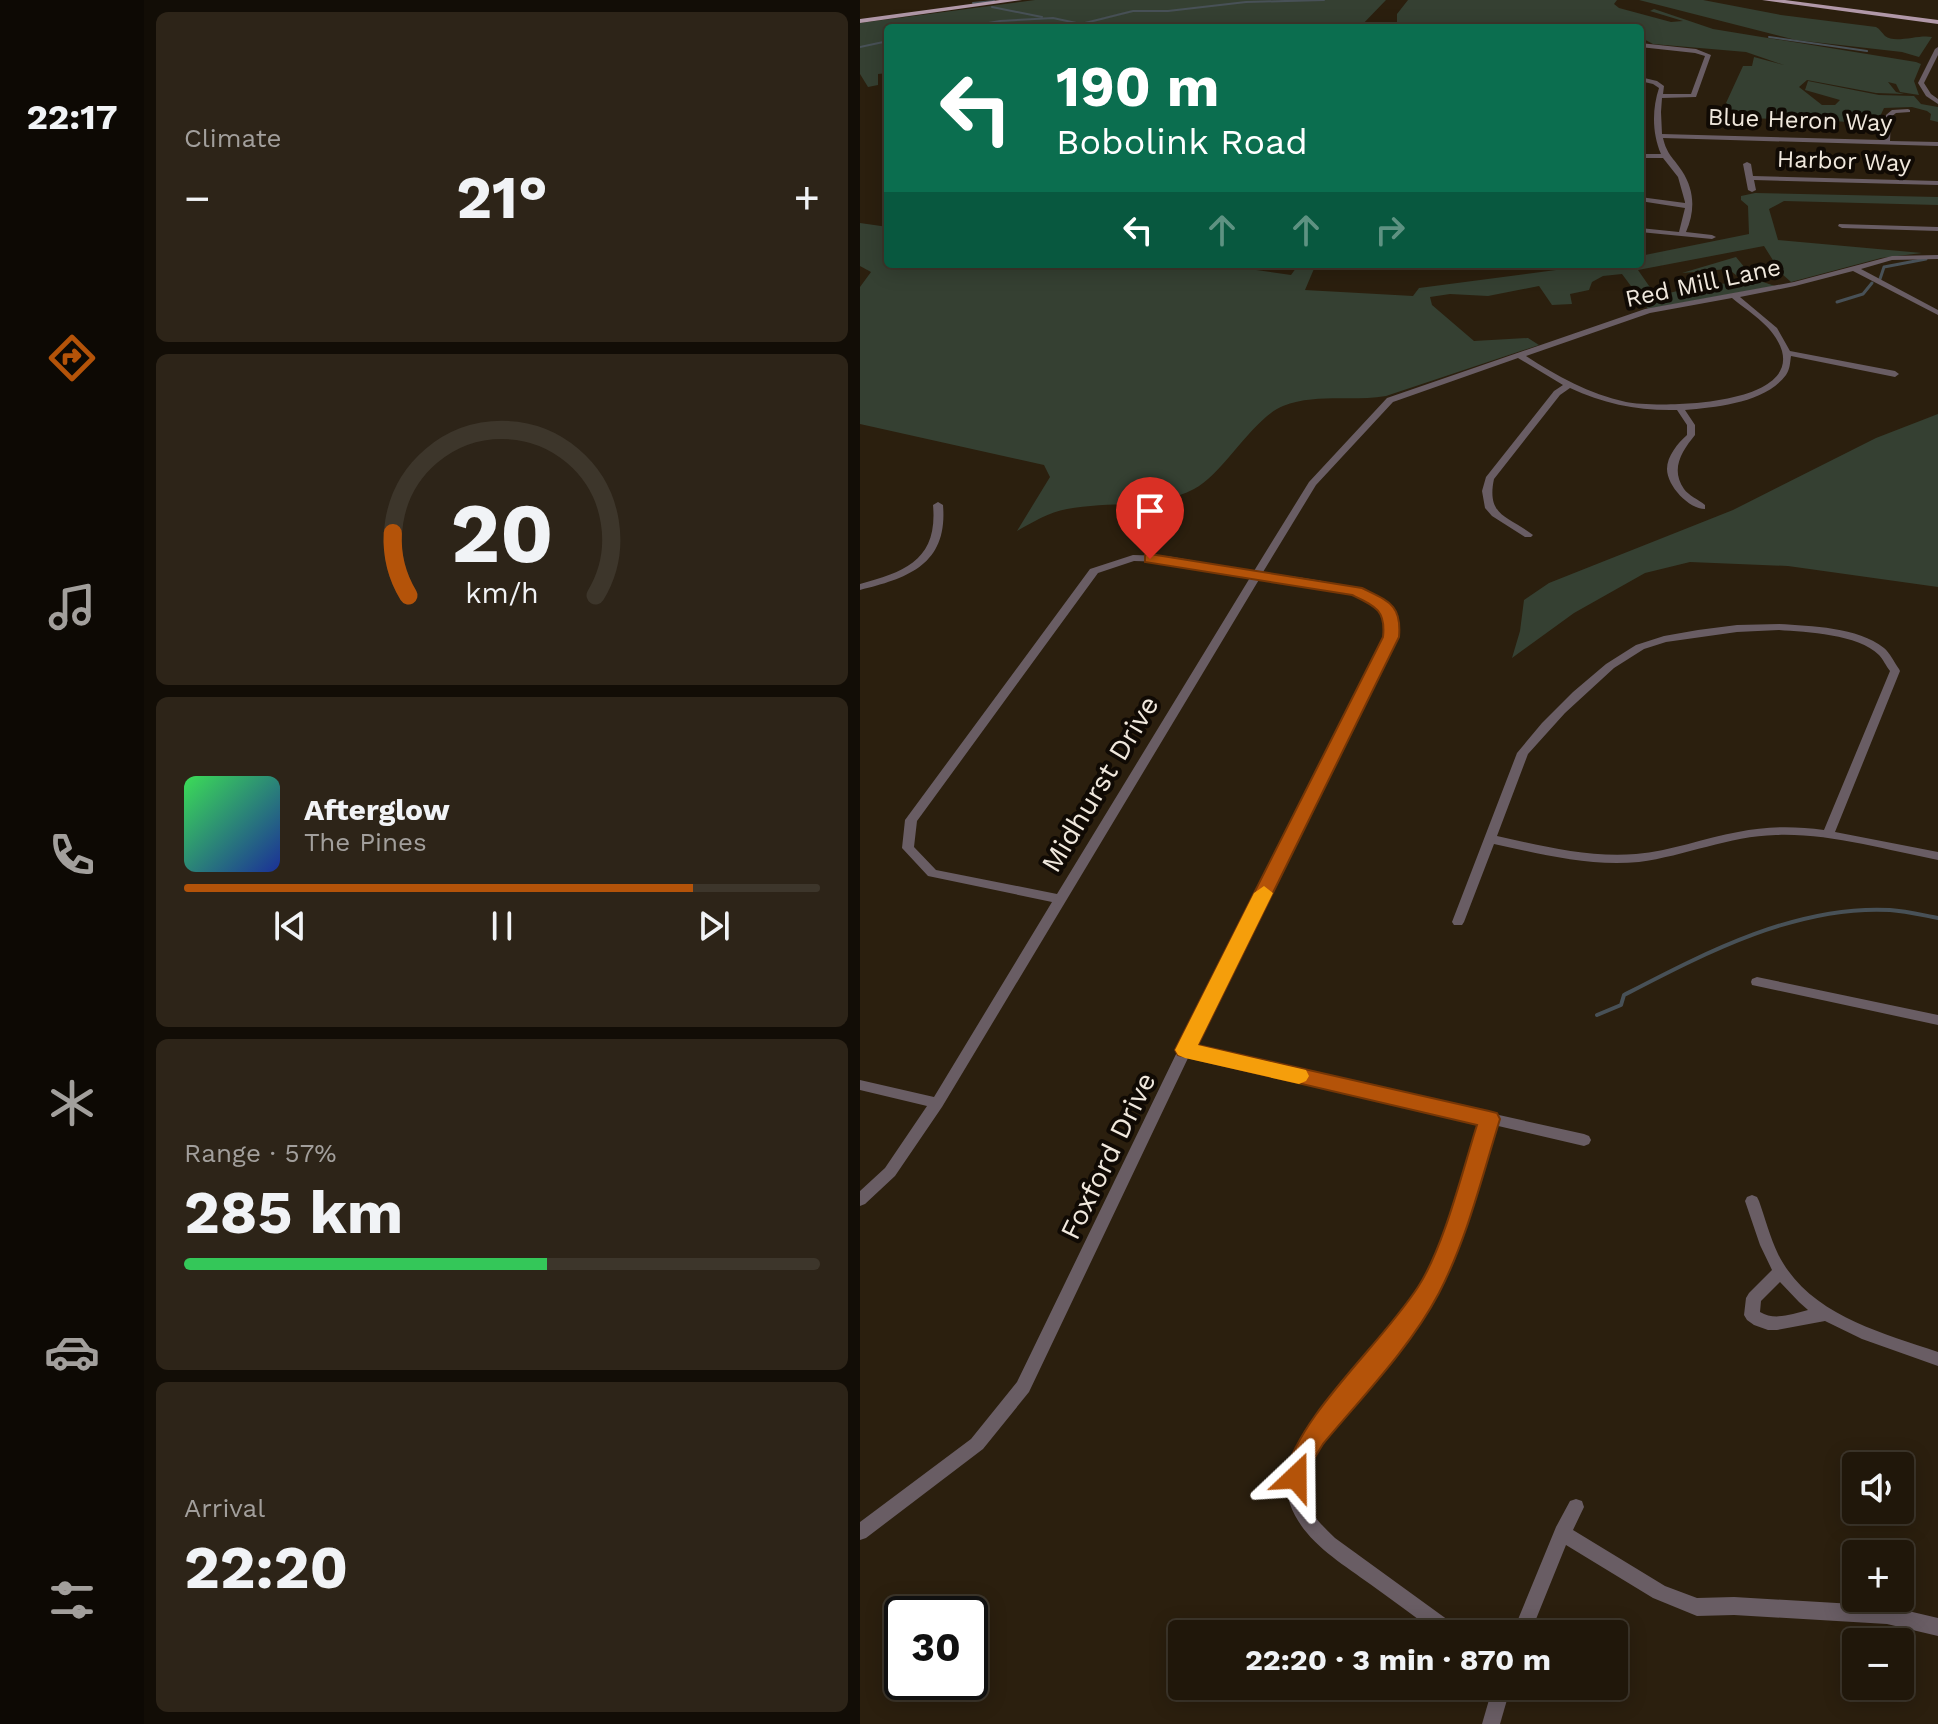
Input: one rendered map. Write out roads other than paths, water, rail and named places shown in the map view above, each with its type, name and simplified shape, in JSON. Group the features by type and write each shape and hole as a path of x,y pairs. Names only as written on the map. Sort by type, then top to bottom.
{"main road":[{"path":"860,19 975,0"},
{"path":"860,19 1018,0"},
{"path":"1766,0 1938,22"}],"street":[{"path":"1644,45 1708,55 1694,96 1659,96"},
{"path":"1936,53 1921,83 1928,95 1938,102"},
{"path":"1644,80 1661,85 1652,117 1665,156 1683,179 1690,206 1691,214 1682,234"},
{"path":"1886,142 1890,113 1908,111"},
{"name":"Blue Heron Way","path":"1660,136 1938,144"},
{"path":"1644,156 1665,156"},
{"path":"1747,164 1752,190"},
{"name":"Harbor Way","path":"1750,178 1938,183"},
{"path":"1644,200 1690,206"},
{"path":"1842,226 1938,229"},
{"path":"1644,230 1712,237"},
{"name":"Red Mill Lane","path":"1390,400 1648,311 1735,297 1904,256 1938,257"},
{"path":"1854,268 1938,313"},
{"path":"1519,355 1567,386 1608,400 1644,407 1679,407 1752,396 1777,380 1787,366 1787,353 1778,336 1735,297"},
{"path":"1787,353 1895,374"},
{"path":"1528,535 1503,521 1488,507 1484,494 1489,479 1557,393 1567,386"},
{"name":"Midhurst Drive","path":"860,1200 890,1172 937,1103 1312,484 1340,450 1390,400"},
{"path":"1679,407 1691,425 1691,435 1679,448 1672,469 1680,491 1702,507"},
{"path":"860,587 907,571 927,555 939,536 938,505"},
{"name":"Foxford Drive","path":"860,1532 977,1444 1023,1387 1185,1050 1391,637 1390,612 1373,598 1356,591 1167,559 1133,558 1094,571 911,820 908,848 932,873 1058,899"},
{"path":"1458,922 1523,753 1535,736 1616,662 1638,648 1663,639 1726,627 1853,635 1870,641 1892,659 1895,671 1827,836"},
{"path":"1491,839 1601,858 1635,858 1775,831 1827,836 1938,856"},
{"path":"1757,982 1938,1020"},
{"path":"1185,1050 1584,1140"},
{"path":"860,1085 937,1103"},
{"path":"1434,1620 1329,1544 1311,1526 1294,1493 1301,1459 1315,1436 1401,1331 1430,1288 1457,1221 1489,1119"},
{"path":"1752,1201 1781,1271 1825,1314 1855,1330 1938,1359"},
{"path":"1781,1271 1754,1298 1751,1308 1759,1322 1771,1325 1825,1314"},
{"path":"1527,1620 1562,1533 1576,1507"},
{"path":"1562,1533 1659,1592 1697,1607 1734,1606 1887,1615 1938,1627"},
{"path":"1491,1724 1498,1700"}],"waterway":[{"path":"1081,24 1133,11 1168,11 1246,2 1324,0"},
{"path":"973,3 994,1"},
{"path":"992,7 1042,17"},
{"path":"983,24 1053,18 1081,24"},
{"path":"1769,37 1867,51"},
{"path":"860,47 884,42"},
{"path":"1880,279 1884,267 1926,259"},
{"path":"1837,302 1863,294 1872,283"},
{"path":"1597,1015 1621,1005 1624,995 1687,963 1786,924 1855,910 1896,911 1938,918"}]}
